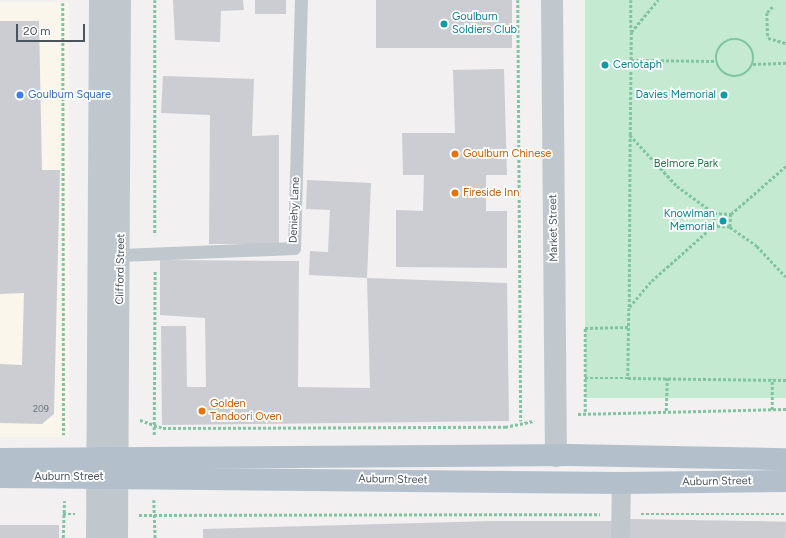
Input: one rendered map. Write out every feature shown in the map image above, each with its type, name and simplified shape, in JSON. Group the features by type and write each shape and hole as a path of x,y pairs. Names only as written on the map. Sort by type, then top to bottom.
{"main road":[{"name":"Auburn Street","path":"0,477 107,468 556,456 786,459"},
{"name":"Auburn Street","path":"0,459 107,468 621,483 786,481"}],"street":[{"name":"Clifford Street","path":"100,0 107,468 117,538"},
{"name":"Clifford Street","path":"98,538 107,468 121,256 120,0"},
{"name":"Market Street","path":"552,0 556,456"},
{"path":"620,538 621,483"}],"lane":[{"name":"Deniehy Lane","path":"121,256 294,248 301,0"}],"path":[{"path":"154,436 156,254 155,0"},
{"path":"137,419 154,422 163,428 505,427 521,421 518,0"},
{"path":"628,378 631,0"},
{"path":"631,32 658,0"},
{"path":"63,3 66,420 63,423 64,435"},
{"path":"773,7 767,13 768,38 786,43"},
{"path":"739,39 752,51 753,64 746,73 734,76 722,72 717,62 722,44 739,39"},
{"path":"631,60 717,62"},
{"path":"753,64 786,63"},
{"path":"630,135 678,186 714,213 731,214 786,166"},
{"path":"714,213 714,226"},
{"path":"730,227 731,214"},
{"path":"629,308 656,277 714,226 730,227 756,246 786,277"},
{"path":"628,327 585,328 585,412 786,409"},
{"path":"585,378 786,380"},
{"path":"666,411 667,378"},
{"path":"772,379 772,410"},
{"path":"66,420 73,420"},
{"path":"154,495 155,538"},
{"path":"63,538 64,498"},
{"path":"63,514 80,514"},
{"path":"138,515 786,514"}],"shaded area":[{"path":"0,2 69,2 69,437 0,437"}],"green space":[{"name":"Belmore Park","path":"585,0 786,0 786,398 585,398"}],"building":[{"path":"173,0 243,0 244,10 221,11 220,42 175,40"},
{"path":"255,0 286,0 286,14 255,14"},
{"name":"Goulburn Soldiers Club","path":"376,0 512,0 512,48 376,48"},
{"path":"0,21 39,21 42,170 60,170 54,414 42,424 0,423 0,364 22,365 24,293 0,294"},
{"path":"504,69 507,175 486,175 486,211 507,211 507,268 396,267 396,210 423,211 424,175 403,175 402,133 455,133 453,70"},
{"path":"163,76 254,79 252,136 279,135 279,244 209,244 210,115 161,113"},
{"path":"307,180 371,183 367,278 309,275 310,251 328,252 330,210 306,209"},
{"path":"160,260 299,261 298,387 370,388 367,278 507,283 509,421 162,425 161,326 186,326 187,387 206,387 205,318 160,315"},
{"path":"629,519 786,522 786,538 629,538"},
{"path":"493,521 612,521 612,538 203,538 203,529"},
{"path":"0,525 59,525 59,538 0,538"}],"place":[{"name":"Goulburn Soldiers Club","path":"444,24"},
{"name":"Cenotaph","path":"605,65"},
{"name":"Goulburn Square","path":"20,95"},
{"name":"Davies Memorial","path":"724,95"},
{"name":"Goulburn Chinese","path":"455,154"},
{"name":"Fireside Inn","path":"455,193"},
{"name":"Knowlman Memorial","path":"723,221"},
{"name":"Golden Tandoori Oven","path":"202,411"}]}
